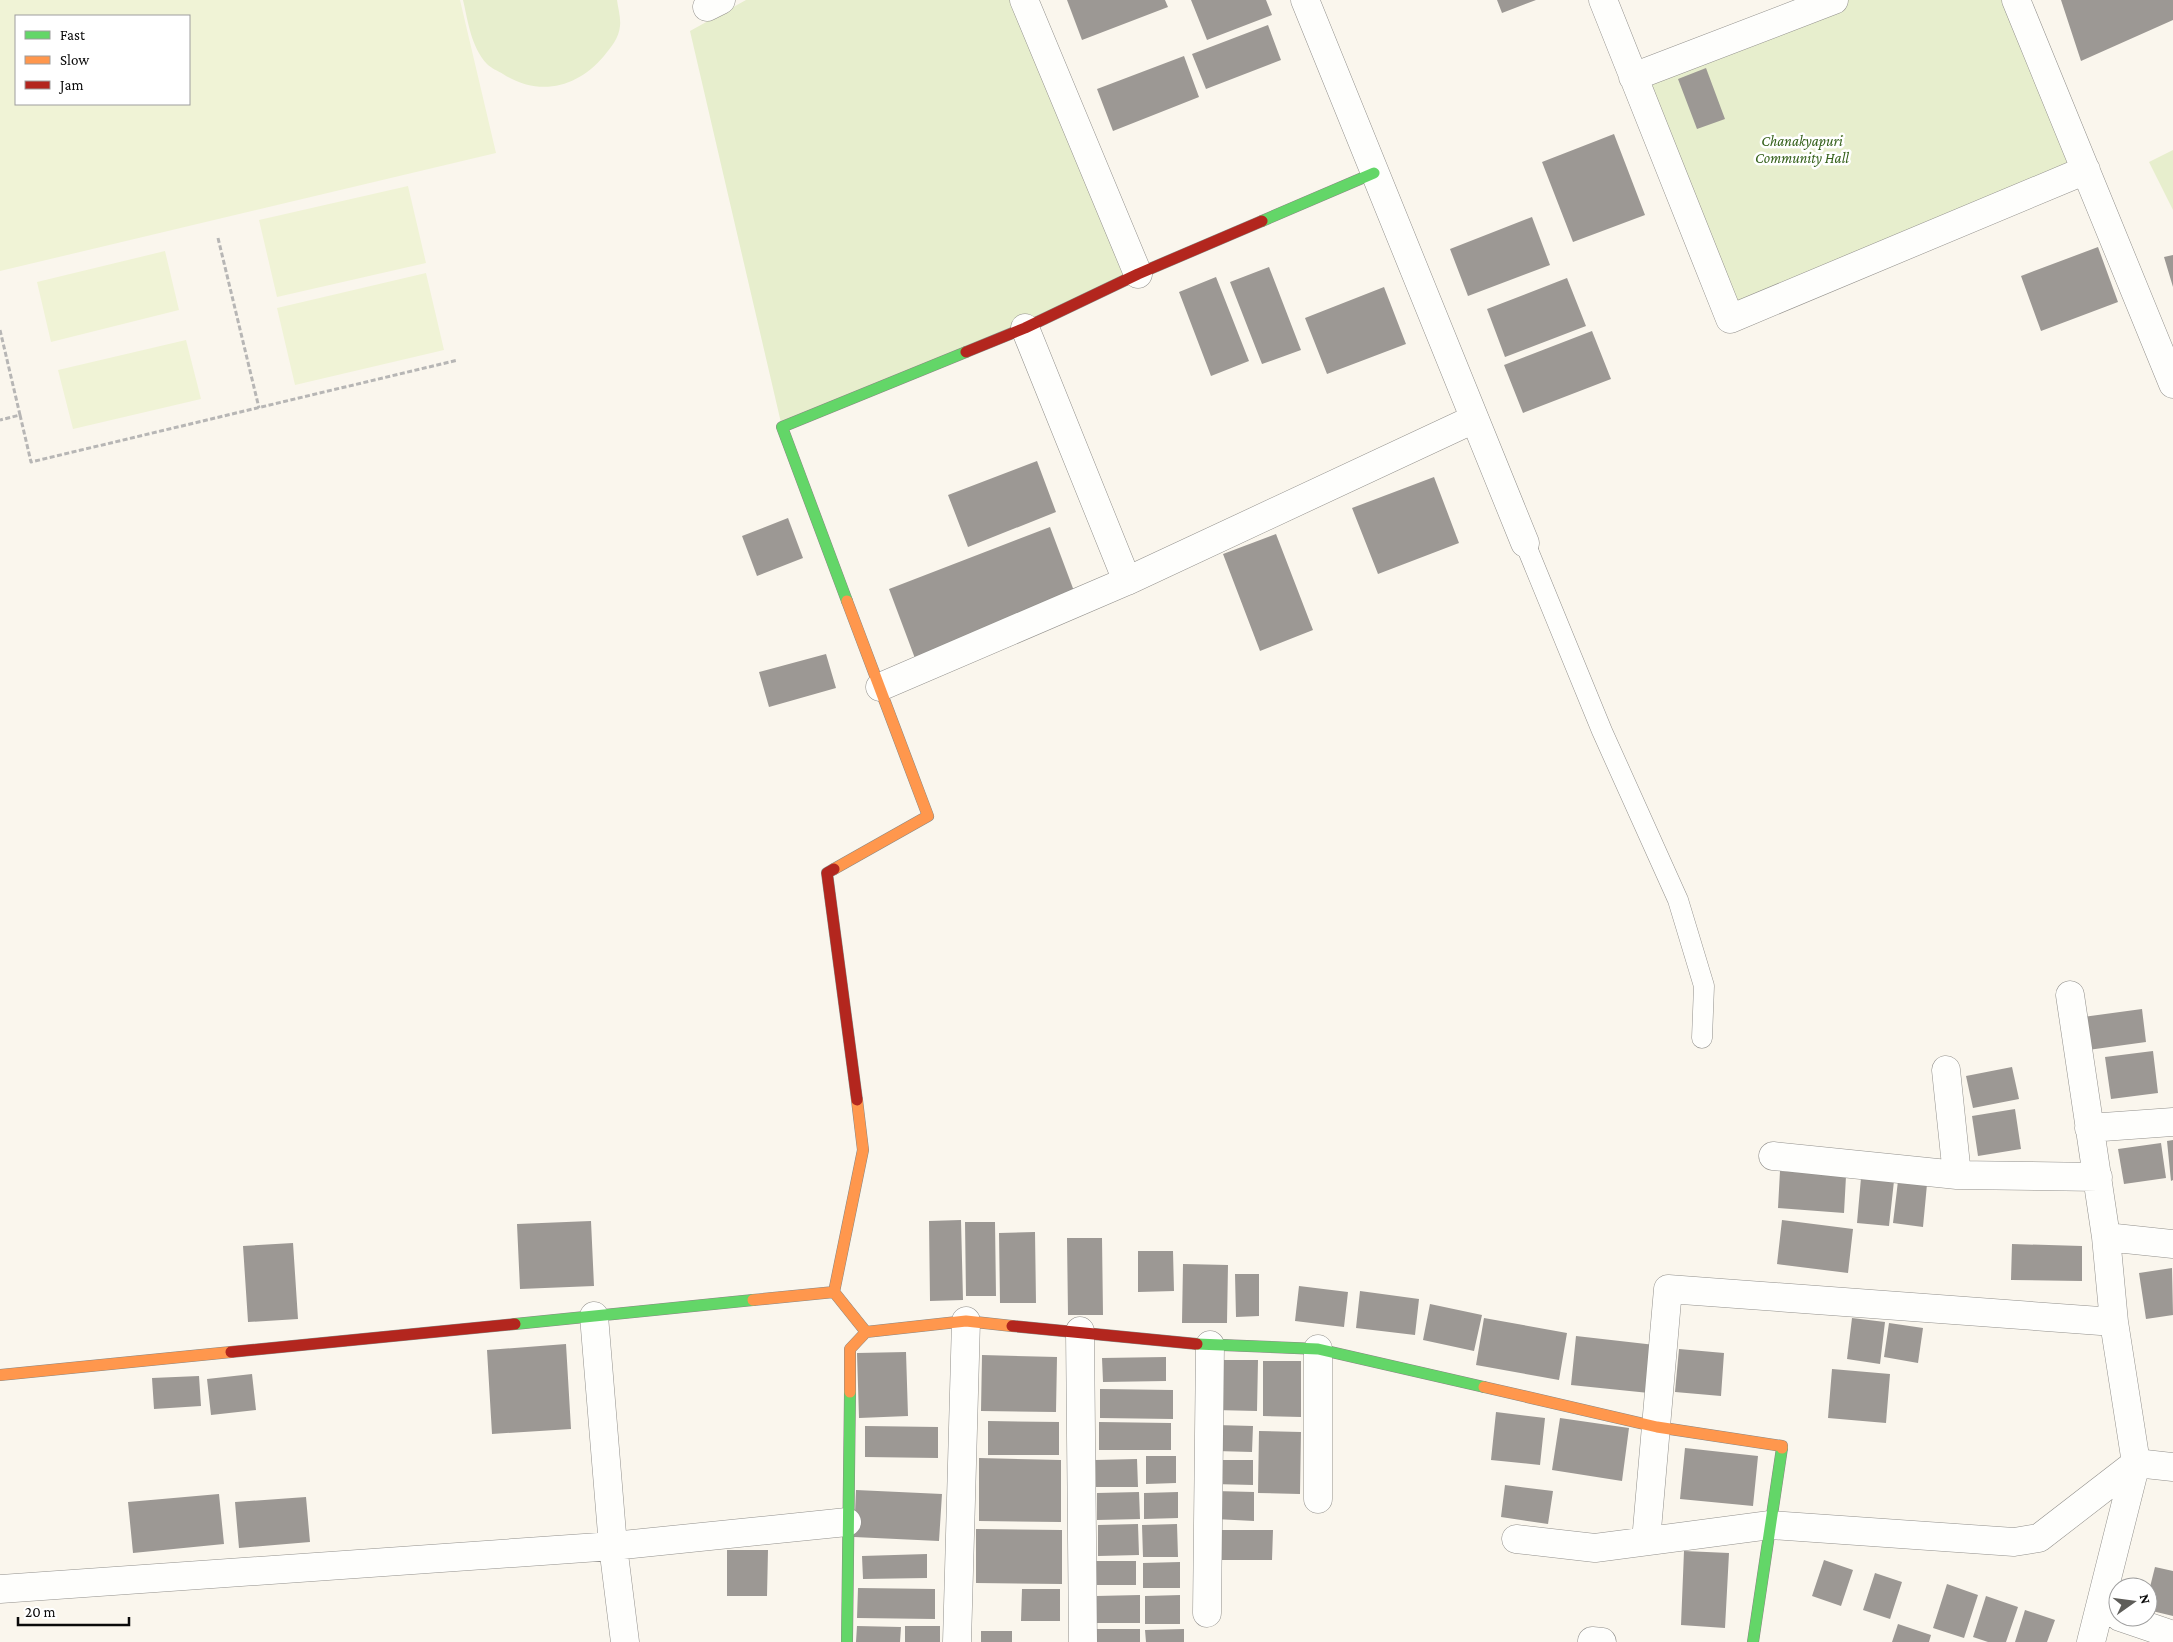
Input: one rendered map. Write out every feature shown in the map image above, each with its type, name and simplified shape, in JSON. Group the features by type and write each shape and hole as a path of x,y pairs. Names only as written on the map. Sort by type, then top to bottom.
{"street":[{"path":"1024,0 1138,274"},
{"path":"1305,0 1525,543"},
{"path":"1603,0 1730,319 2086,170"},
{"path":"1633,77 1834,0"},
{"path":"2016,0 2173,384"},
{"path":"834,1292 863,1150 827,873 928,816 782,427 1025,328 1138,274 1374,173"},
{"path":"1025,328 1127,581"},
{"path":"880,687 1127,581 1474,419"},
{"path":"2070,995 2098,1178 2114,1322 2136,1463 2118,1577"},
{"path":"1946,1070 1957,1175"},
{"path":"2089,1128 2173,1122"},
{"path":"1773,1156 1957,1175 2098,1178"},
{"path":"2106,1237 2173,1244"},
{"path":"1646,1541 1668,1289 2114,1322"},
{"path":"0,1375 834,1292"},
{"path":"834,1292 866,1332"},
{"path":"594,1316 613,1546 625,1642"},
{"path":"958,1642 966,1322"},
{"path":"847,1642 850,1349 866,1332 966,1322 1080,1331 1210,1345 1318,1349 1657,1427 1782,1446 1753,1642"},
{"path":"1080,1331 1083,1642"},
{"path":"1207,1613 1210,1345"},
{"path":"1318,1349 1318,1499"},
{"path":"1516,1539 1595,1548 1770,1525 2014,1542 2039,1538 2136,1463 2173,1467"},
{"path":"0,1589 613,1546 847,1522"},
{"path":"2092,1642 2108,1620"},
{"path":"2149,1627 2173,1635"}],"lane":[{"path":"1525,543 1602,731 1678,900 1704,986 1702,1038"}],"path":[{"path":"218,238 259,408"},
{"path":"0,330 31,462 458,360"},
{"path":"0,420 20,415"}],"green space":[{"path":"0,0 460,0 496,153 0,271"},
{"path":"463,0 617,0 620,20 619,30 614,42 604,56 582,76 557,86 530,85 517,81 487,64 477,50 471,34"},
{"path":"746,0 1024,0 1138,274 782,427 690,31"},
{"name":"Chanakyapuri Community Hall","path":"1834,0 2016,0 2086,170 1730,319 1633,77"},
{"path":"2173,150 2173,210 2149,162"},
{"path":"408,186 426,263 277,297 259,220"},
{"path":"165,251 179,310 51,342 37,282"},
{"path":"426,273 444,350 295,385 277,308"},
{"path":"186,340 201,399 73,429 58,370"}],"building":[{"path":"1067,0 1165,0 1168,7 1082,40"},
{"path":"1191,0 1266,0 1272,15 1207,40"},
{"path":"1497,0 1536,0 1502,13"},
{"path":"2061,0 2173,0 2173,20 2081,61"},
{"path":"1268,25 1281,60 1206,89 1192,54"},
{"path":"1184,56 1199,97 1113,131 1097,89"},
{"path":"1706,68 1725,119 1697,129 1678,79"},
{"path":"1614,134 1645,215 1573,242 1542,162"},
{"path":"1532,217 1550,265 1468,296 1450,249"},
{"path":"2098,247 2118,302 2041,331 2021,276"},
{"path":"2173,255 2173,287 2164,257"},
{"path":"1269,267 1301,350 1262,364 1230,282"},
{"path":"1216,277 1249,361 1211,376 1179,292"},
{"path":"1567,278 1586,326 1505,357 1487,309"},
{"path":"1384,287 1406,344 1327,374 1305,318"},
{"path":"1592,331 1611,379 1523,413 1504,365"},
{"path":"1037,461 1056,512 968,547 948,495"},
{"path":"1434,477 1459,543 1378,574 1352,508"},
{"path":"788,518 803,558 757,576 742,536"},
{"path":"1050,527 1077,599 916,661 889,589"},
{"path":"1276,534 1313,630 1260,651 1223,554"},
{"path":"826,654 836,688 769,707 759,672"},
{"path":"2142,1009 2146,1042 2088,1050 2083,1017"},
{"path":"2153,1051 2158,1093 2111,1099 2105,1057"},
{"path":"2012,1067 2019,1099 1973,1108 1966,1076"},
{"path":"2015,1109 2021,1149 1978,1156 1972,1116"},
{"path":"2173,1140 2173,1180 2171,1181 2167,1141"},
{"path":"2161,1143 2166,1178 2124,1184 2118,1149"},
{"path":"1780,1171 1846,1176 1844,1213 1778,1208"},
{"path":"1861,1178 1894,1181 1889,1226 1857,1223"},
{"path":"1898,1181 1927,1184 1923,1227 1893,1223"},
{"path":"961,1220 963,1300 930,1301 929,1221"},
{"path":"1782,1220 1853,1229 1848,1273 1777,1264"},
{"path":"591,1221 594,1286 520,1289 517,1224"},
{"path":"965,1222 995,1222 996,1296 966,1296"},
{"path":"1035,1232 1036,1303 1000,1303 999,1233"},
{"path":"1067,1238 1102,1238 1103,1315 1068,1315"},
{"path":"293,1243 298,1319 248,1322 243,1246"},
{"path":"2012,1244 2082,1246 2082,1281 2011,1280"},
{"path":"1138,1251 1173,1251 1174,1291 1138,1292"},
{"path":"1183,1264 1228,1265 1227,1323 1182,1323"},
{"path":"2172,1268 2173,1315 2146,1319 2139,1273"},
{"path":"1235,1274 1259,1274 1259,1316 1236,1317"},
{"path":"1299,1286 1348,1292 1344,1327 1295,1321"},
{"path":"1360,1291 1419,1299 1415,1335 1356,1328"},
{"path":"1430,1304 1482,1315 1474,1351 1423,1340"},
{"path":"1484,1318 1567,1333 1559,1380 1476,1365"},
{"path":"1852,1318 1885,1322 1880,1364 1847,1359"},
{"path":"1889,1323 1923,1328 1918,1363 1884,1357"},
{"path":"1576,1336 1655,1345 1649,1393 1571,1385"},
{"path":"566,1344 571,1429 492,1434 487,1350"},
{"path":"1679,1349 1724,1353 1721,1396 1675,1392"},
{"path":"906,1352 908,1416 859,1418 857,1353"},
{"path":"982,1355 1057,1357 1056,1412 981,1411"},
{"path":"1166,1357 1166,1381 1103,1382 1102,1358"},
{"path":"1216,1360 1258,1360 1257,1411 1215,1410"},
{"path":"1263,1361 1301,1361 1301,1417 1263,1416"},
{"path":"1832,1369 1890,1374 1886,1423 1828,1418"},
{"path":"252,1374 256,1410 211,1415 207,1379"},
{"path":"199,1376 201,1406 154,1409 152,1378"},
{"path":"1100,1389 1173,1390 1173,1419 1100,1418"},
{"path":"1496,1412 1545,1418 1540,1465 1491,1460"},
{"path":"1560,1418 1629,1428 1622,1481 1552,1470"},
{"path":"988,1421 1059,1422 1059,1455 988,1455"},
{"path":"1099,1422 1171,1423 1171,1450 1099,1450"},
{"path":"1216,1425 1253,1426 1252,1452 1216,1451"},
{"path":"865,1426 938,1427 938,1458 865,1457"},
{"path":"1259,1431 1301,1432 1300,1494 1258,1493"},
{"path":"1685,1448 1758,1456 1753,1506 1680,1499"},
{"path":"1146,1456 1176,1456 1176,1483 1146,1484"},
{"path":"979,1458 1061,1460 1061,1522 979,1521"},
{"path":"1137,1459 1138,1487 1096,1487 1095,1460"},
{"path":"1213,1460 1253,1460 1253,1485 1213,1484"},
{"path":"1505,1485 1553,1491 1548,1524 1501,1517"},
{"path":"856,1490 942,1494 939,1541 854,1537"},
{"path":"1215,1491 1254,1492 1254,1521 1215,1519"},
{"path":"1139,1492 1140,1519 1097,1520 1097,1493"},
{"path":"1178,1492 1178,1518 1144,1519 1144,1493"},
{"path":"219,1494 224,1544 133,1553 128,1502"},
{"path":"306,1497 310,1542 239,1548 235,1502"},
{"path":"1138,1524 1139,1555 1098,1556 1098,1525"},
{"path":"1177,1524 1178,1557 1143,1557 1142,1525"},
{"path":"976,1529 1062,1530 1062,1584 976,1583"},
{"path":"1217,1530 1273,1530 1272,1560 1217,1560"},
{"path":"727,1550 768,1550 767,1596 727,1596"},
{"path":"1684,1551 1729,1553 1725,1628 1681,1625"},
{"path":"927,1554 927,1578 863,1579 862,1556"},
{"path":"1824,1560 1853,1570 1841,1606 1812,1596"},
{"path":"1095,1561 1136,1561 1136,1585 1096,1585"},
{"path":"1180,1562 1180,1588 1143,1588 1143,1563"},
{"path":"2155,1567 2173,1571 2173,1616 2158,1612 2158,1577 2152,1577"},
{"path":"1875,1573 1902,1582 1890,1619 1863,1610"},
{"path":"1947,1584 1978,1595 1964,1638 1933,1628"},
{"path":"858,1588 935,1589 935,1619 857,1618"},
{"path":"1022,1589 1060,1589 1060,1621 1021,1621"},
{"path":"1140,1595 1140,1623 1097,1623 1096,1596"},
{"path":"1180,1595 1180,1624 1145,1624 1145,1596"},
{"path":"1986,1596 2018,1607 2006,1642 1988,1642 1973,1637"},
{"path":"2025,1610 2055,1620 2047,1642 2015,1642"},
{"path":"1898,1624 1931,1635 1929,1642 1892,1642"},
{"path":"857,1626 901,1627 900,1642 856,1642"},
{"path":"905,1626 940,1626 940,1642 905,1642"},
{"path":"1096,1629 1140,1629 1140,1642 1096,1642"},
{"path":"1184,1629 1184,1642 1146,1642 1145,1630"},
{"path":"981,1631 1012,1631 1012,1642 981,1642"}],"traffic: fast":[{"path":"1262,221 1374,173"},
{"path":"847,601 782,427 966,352"},
{"path":"515,1324 753,1300"},
{"path":"1197,1344 1318,1349 1484,1387"},
{"path":"847,1642 850,1392"},
{"path":"1753,1642 1782,1448"}],"traffic: slow":[{"path":"834,869 928,816 847,601"},
{"path":"834,1292 863,1150 857,1100"},
{"path":"753,1300 834,1292 866,1332"},
{"path":"850,1392 850,1349 866,1332 966,1321 1012,1326"},
{"path":"0,1375 231,1352"},
{"path":"1484,1387 1657,1427 1782,1446 1782,1448"}],"traffic: jam":[{"path":"966,352 1025,328 1138,274 1262,221"},
{"path":"834,869 827,873 857,1100"},
{"path":"231,1352 515,1324"},
{"path":"1012,1326 1197,1344"}]}
